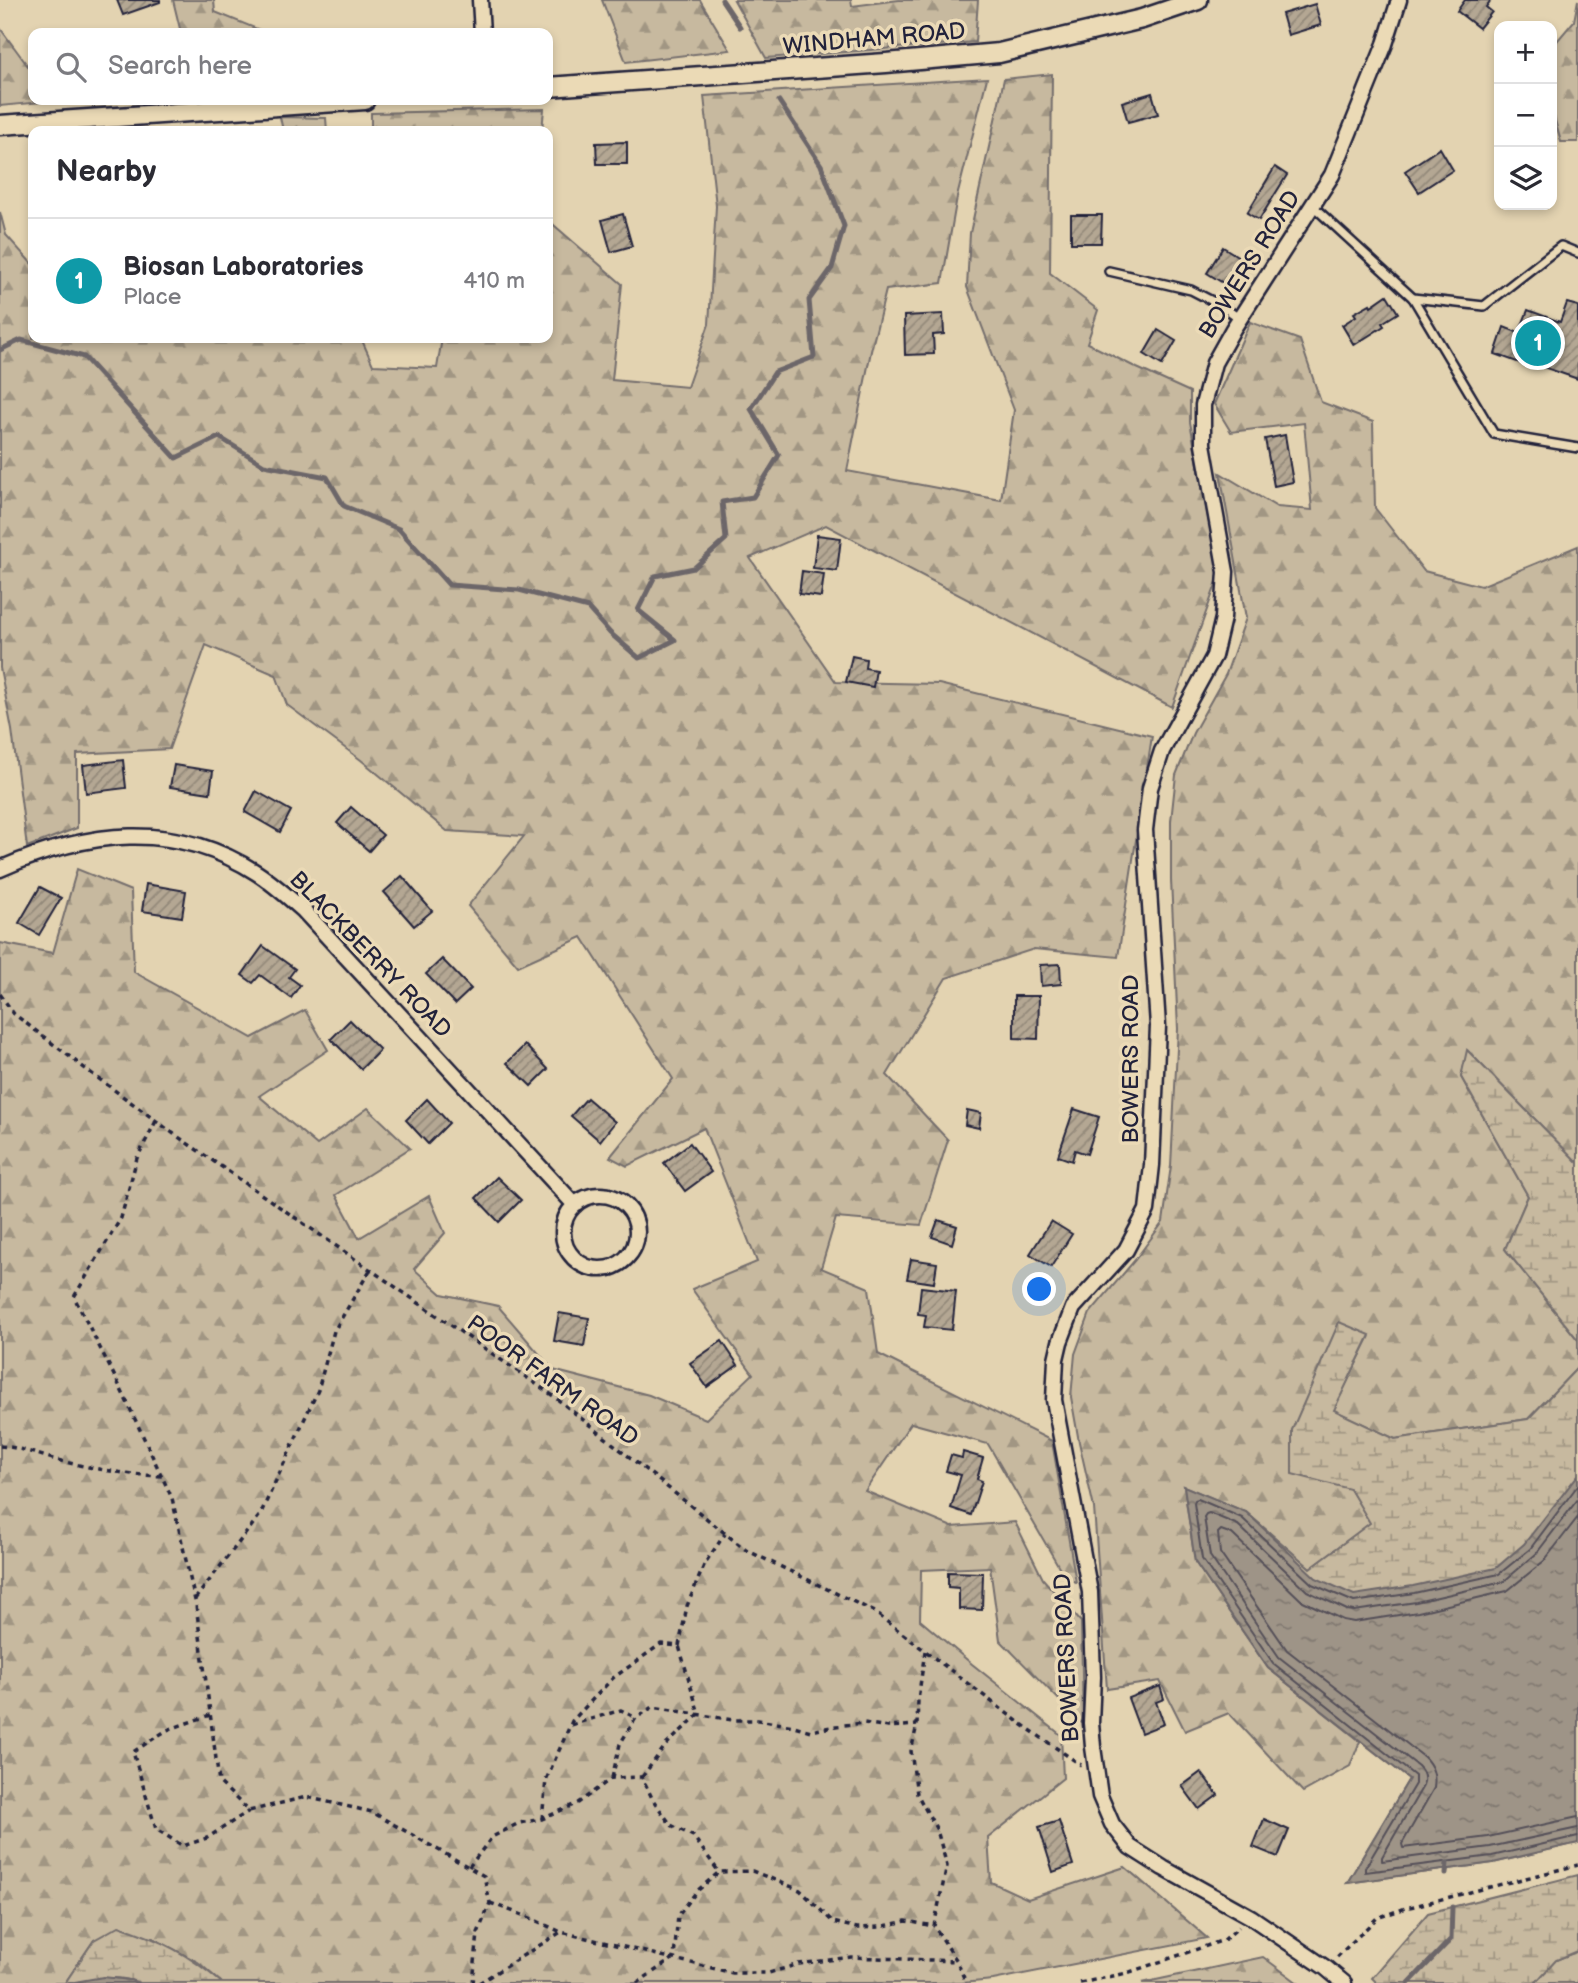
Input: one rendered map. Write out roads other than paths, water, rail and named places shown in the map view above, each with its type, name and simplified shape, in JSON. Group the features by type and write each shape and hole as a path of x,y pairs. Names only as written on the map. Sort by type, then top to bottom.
{"street":[{"path":"480,0 482,28"},
{"name":"WINDHAM ROAD","path":"553,87 999,53 1142,19 1198,0"},
{"name":"BOWERS ROAD","path":"1344,1983 1251,1917 1130,1847 1112,1824 1100,1796 1091,1723 1093,1677 1090,1592 1054,1400 1056,1359 1073,1308 1126,1250 1147,1210 1152,1165 1158,1026 1147,884 1147,809 1150,788 1162,751 1214,656 1223,618 1226,572 1203,444 1203,405 1214,363 1332,176 1385,44 1399,0"},
{"path":"0,125 292,105"},
{"name":"BLACKBERRY ROAD","path":"0,869 88,840 139,835 198,845 255,872 303,910 575,1205"},
{"path":"604,1195 627,1206 637,1229 636,1242 626,1258 615,1265 597,1268 584,1265 574,1257 567,1247 564,1228 575,1205 592,1196 604,1195"}],"lane":[{"path":"1313,205 1413,298 1494,434 1578,448"},
{"path":"1413,298 1484,306 1561,246 1578,253"},
{"path":"1109,271 1191,290 1240,319"}],"water":[{"path":"1578,1475 1578,1843 1493,1863 1347,1883 1409,1779 1268,1668 1195,1562 1184,1486 1246,1512 1316,1578 1354,1595 1413,1586 1496,1568 1524,1544"},
{"path":"103,1977 130,1980 139,1983 69,1983"}],"waterway":[{"path":"722,0 740,27"},
{"path":"32,343 84,357 176,458 219,437 264,465 327,477 344,506 399,529 449,585 519,590 588,608 610,633 639,658 675,640 638,610 655,576 694,568 726,539 722,502 753,497 779,455 751,409 775,372 814,357 809,300 832,268 844,226 821,165 779,101"},
{"path":"0,350 21,340 28,342"},
{"path":"1446,1874 1447,1863"},
{"path":"1409,1983 1451,1939 1452,1907"}],"place":[{"name":"Biosan Laboratories","path":"1538,343"}]}
